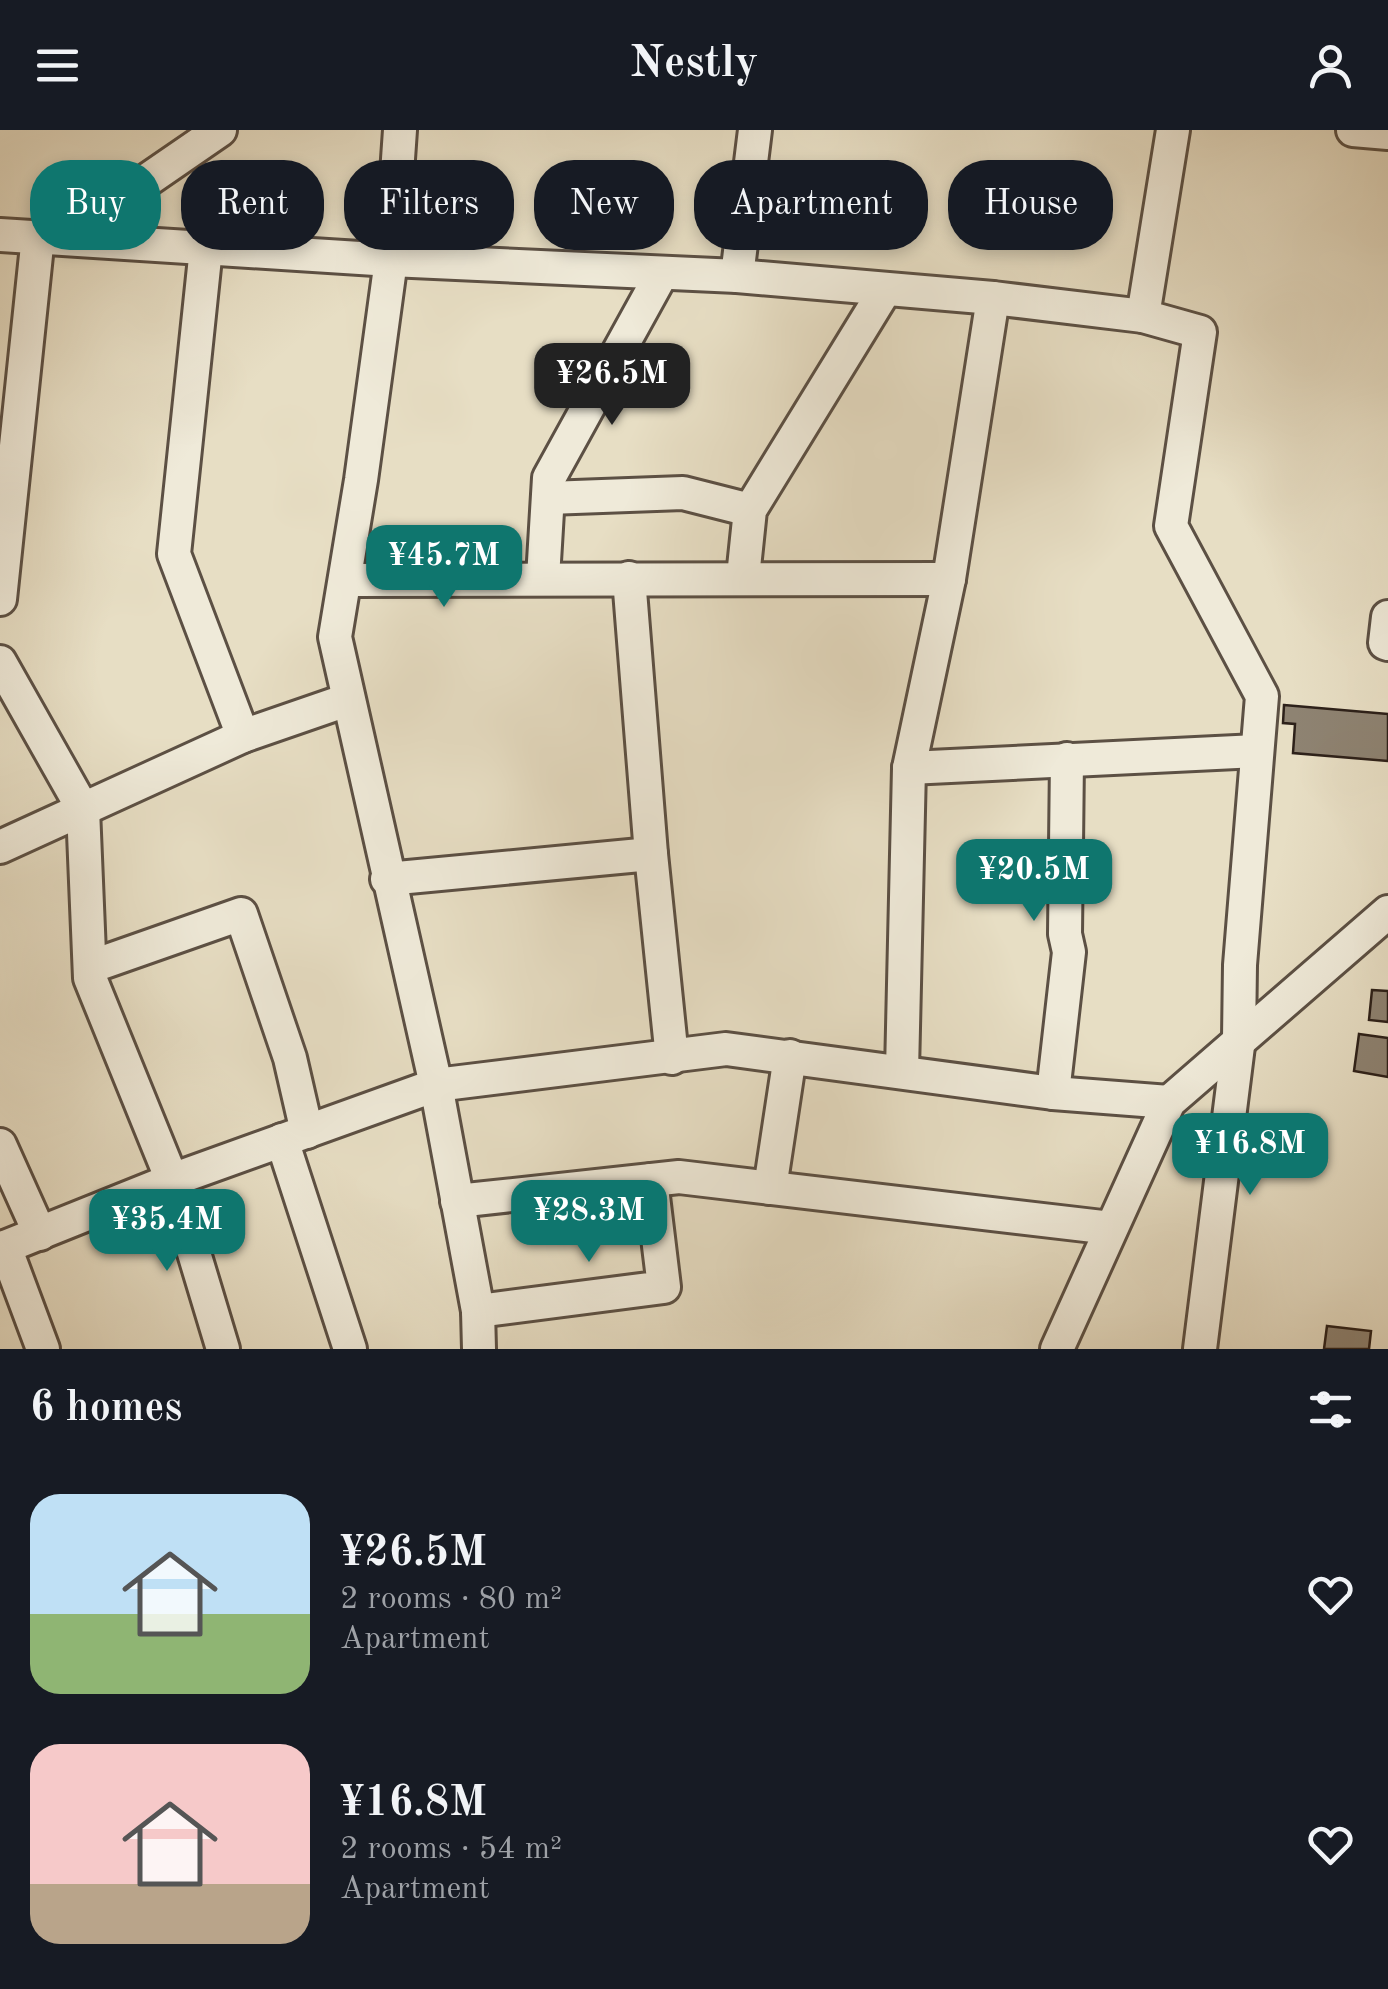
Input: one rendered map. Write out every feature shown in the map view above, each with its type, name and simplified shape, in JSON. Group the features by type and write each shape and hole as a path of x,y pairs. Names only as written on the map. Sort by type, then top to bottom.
{"street":[{"path":"161,171 220,130"},
{"path":"400,130 390,260 335,637 436,1085 478,1312 479,1349"},
{"path":"737,276 755,130"},
{"path":"1142,316 1174,130"},
{"path":"1353,130 1388,133"},
{"path":"0,235 30,236"},
{"path":"0,599 37,250"},
{"path":"206,250 174,554 243,736"},
{"path":"237,250 737,276 993,298 1142,316 1200,332 1172,526 1262,696 1240,965 1238,1038 1200,1349"},
{"path":"543,578 549,478 662,273"},
{"path":"743,577 750,510 885,290"},
{"path":"902,1071 909,768 948,579 993,298"},
{"path":"548,498 683,493 750,510"},
{"path":"629,578 672,1058"},
{"path":"345,580 948,579"},
{"path":"1388,617 1384,643 1388,644"},
{"path":"0,662 83,808 90,978 172,1180 223,1349"},
{"path":"0,847 243,736 347,700"},
{"path":"909,768 1257,752"},
{"path":"1053,1092 1068,952 1067,759"},
{"path":"388,879 651,854"},
{"path":"1057,1349 1168,1102 1388,912"},
{"path":"90,967 241,914 290,1058 294,1136 350,1349"},
{"path":"43,1349 3,1248 172,1180 436,1085 726,1049 1053,1092 1168,1102"},
{"path":"770,1188 790,1056"},
{"path":"0,1146 40,1234"},
{"path":"457,1201 679,1177 1112,1228"},
{"path":"478,1312 664,1286 650,1180"}],"building":[{"path":"1284,705 1388,714 1388,761 1293,753 1295,724 1283,723"},
{"path":"1372,990 1388,991 1388,1022 1369,1020"},
{"path":"1359,1034 1388,1038 1388,1077 1354,1071"},
{"path":"1327,1326 1371,1331 1369,1349 1324,1349"}]}
